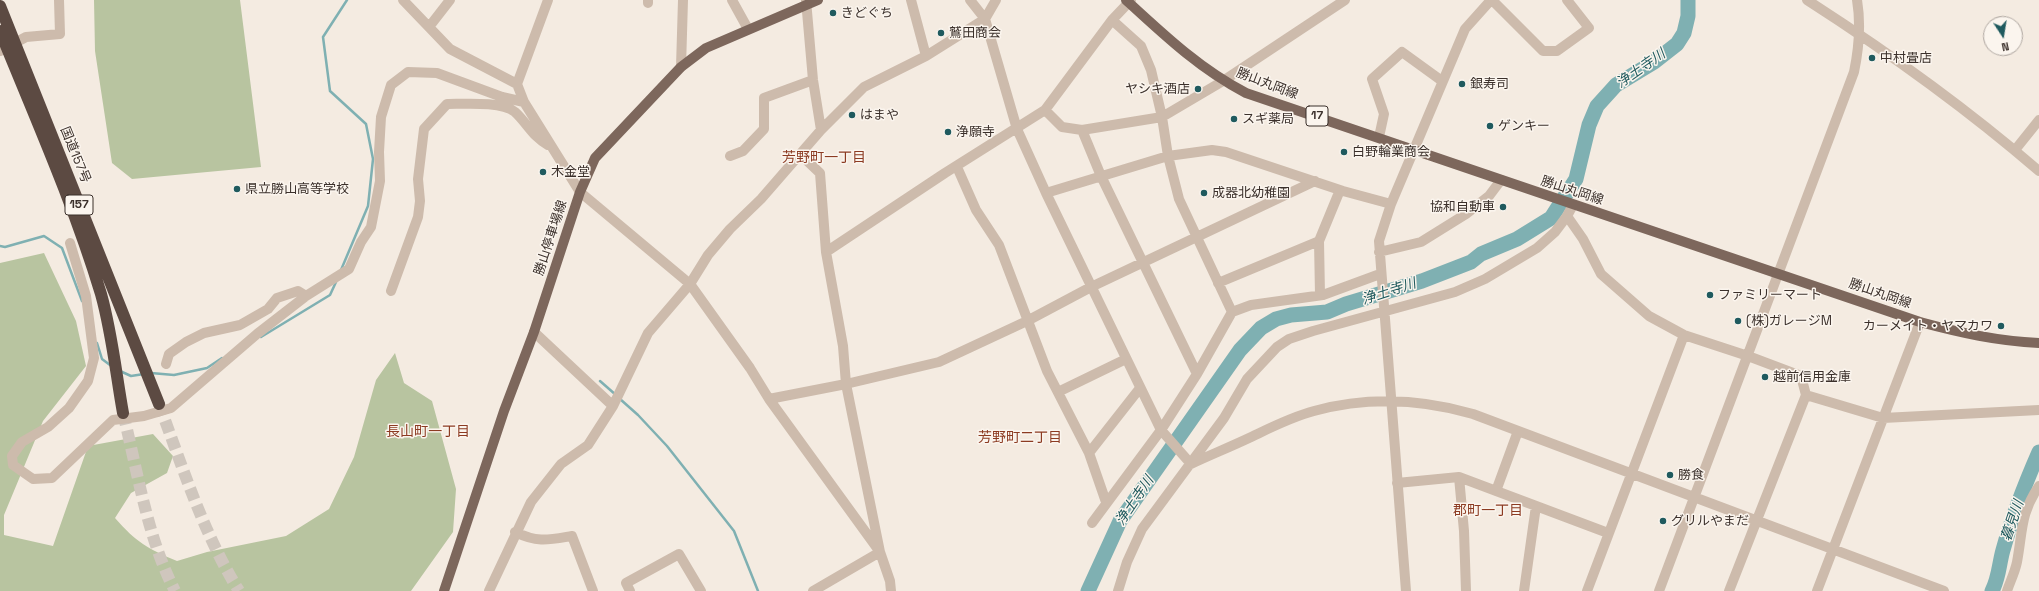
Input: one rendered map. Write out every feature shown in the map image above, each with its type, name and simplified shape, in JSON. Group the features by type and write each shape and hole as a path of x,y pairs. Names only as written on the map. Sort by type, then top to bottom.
{"highway":[{"name":"国道157号","path":"0,6 7,47 80,233 101,295 123,413"},
{"name":"国道157号","path":"0,31 159,404"}],"main road":[{"name":"勝山停車場線","path":"444,591 504,411 534,332 580,192 595,158 681,67 706,48 806,3 818,0"},
{"name":"勝山丸岡線","path":"1129,1 1189,57 1223,81 1246,93 1379,137 1573,205 1780,273 1920,322 1973,336 2037,343"}],"street":[{"path":"7,47 26,37 60,34 59,0"},
{"path":"403,0 450,48 517,84 524,102 580,192 690,284 750,368 769,399 880,552"},
{"path":"429,27 450,0"},
{"path":"517,84 548,0"},
{"path":"681,67 683,0"},
{"path":"732,0 748,29"},
{"path":"911,0 926,56"},
{"path":"970,0 985,18 1017,129 1046,193 1163,433 1190,464"},
{"path":"490,591 515,532 531,502 561,464 588,445 612,406 648,333 690,284 708,255 730,229 761,199 821,130 864,87 926,56 985,18 996,0"},
{"path":"1045,110 1062,126 1082,130 1162,116 1223,81 1344,0"},
{"path":"1406,591 1378,241 1391,204 1465,29 1491,0 1543,52 1557,51 1589,28 1567,0"},
{"path":"1807,0 1859,34 1974,116 2039,170"},
{"path":"1659,591 1780,273 1854,72 1858,51 1859,34 1857,0"},
{"path":"826,252 852,233 1045,110 1112,20 1129,1"},
{"path":"806,3 813,80 821,130"},
{"path":"1112,20 1141,46 1151,70 1162,116 1168,156 1179,199 1232,312"},
{"path":"1379,137 1384,114 1372,79 1387,65 1402,52 1442,81"},
{"path":"70,243 86,296 94,358 88,381 68,408 48,426 22,442 12,456 13,465 33,479 52,478 113,420 144,416 171,408 257,334 306,296 349,269 361,242 371,227 380,181 379,152 381,117 391,85 408,72 437,73 502,97 524,102"},
{"path":"730,156 743,151 764,129 764,98 813,80"},
{"path":"391,291 418,217 420,201 418,179 424,130 440,110 447,104 493,105 514,111 539,141 551,147"},
{"path":"2015,150 2039,120"},
{"path":"1082,130 1101,176 1197,374"},
{"path":"1046,193 1168,156 1212,150 1226,152 1340,190 1391,204"},
{"path":"800,154 820,173 826,252 843,346 846,384 880,552 891,591"},
{"path":"956,167 976,210 999,245 1047,371 1089,453 1106,502"},
{"path":"1379,252 1421,242 1466,214 1489,196 1501,180"},
{"path":"769,399 846,384 939,362 1027,321 1091,287 1143,264 1315,181"},
{"path":"1320,295 1319,241 1340,190"},
{"path":"1118,591 1127,562 1142,530 1224,418 1248,379 1277,347 1289,339 1455,292 1485,279 1537,248 1555,232 1573,205"},
{"path":"1567,216 1583,239 1601,274 1649,316 1684,335 1748,356 1801,376 1806,395 1729,591"},
{"path":"1218,283 1319,241"},
{"path":"1092,523 1106,502 1163,433 1232,312 1251,305 1320,295 1380,277"},
{"path":"166,364 169,354 186,342 204,333 240,325 268,309 277,298 298,291 306,296"},
{"path":"1817,591 1920,322"},
{"path":"534,332 612,406"},
{"path":"1587,591 1684,335"},
{"path":"1058,392 1126,359"},
{"path":"1089,453 1140,388"},
{"path":"1806,395 1883,418 2038,410"},
{"path":"1190,464 1283,421 1313,411 1390,401 1450,407 1518,431 1944,591"},
{"path":"1496,491 1518,431"},
{"path":"1397,483 1459,477 1608,533"},
{"path":"1459,477 1464,531 1466,591"},
{"path":"2006,591 2016,563 2024,514 2034,500 2039,486"},
{"path":"1524,591 1536,506"},
{"path":"515,532 529,539 541,541 572,536 593,591"},
{"path":"812,591 880,552"},
{"path":"630,591 626,583 679,554 700,591"}],"green space":[{"path":"94,0 240,0 261,167 132,179 112,163 95,51"},
{"path":"44,253 76,321 86,366 43,421 4,515 4,535 53,546 88,446 153,434 173,456 167,473 131,493 115,518 136,539 158,553 177,561 207,552 286,536 329,509 354,457 376,380 395,353 404,383 432,401 456,489 453,532 411,591 0,591 0,263"}],"waterway":[{"path":"341,270 368,206 373,159 366,124 330,91 323,37 347,0"},
{"name":"浄土寺川","path":"1088,591 1120,521 1240,350 1261,328 1276,319 1291,315 1327,312 1346,304 1422,281 1471,262 1481,254 1517,239 1551,218 1576,179 1589,125 1597,106 1616,85 1654,62 1677,44 1684,33 1688,16 1688,0"},
{"path":"0,246 5,247 44,236 62,248 82,301"},
{"path":"261,337 330,295 336,282"},
{"path":"97,343 102,359 110,365"},
{"path":"151,373 174,375 207,368 222,358"},
{"path":"120,371 131,376 144,374"},
{"path":"600,381 616,395"},
{"path":"620,399 638,415 667,446 734,531 758,591"},
{"name":"暮見川","path":"1992,591 1996,581 2010,525 2039,452"}],"tunnel":[{"path":"159,404 194,500 226,569 239,591"},
{"path":"123,413 150,527 165,570 175,591"}],"place":[{"name":"きどぐち","path":"833,13"},
{"name":"鷲田商会","path":"941,33"},
{"name":"中村畳店","path":"1872,58"},
{"name":"銀寿司","path":"1462,84"},
{"name":"ヤシキ酒店","path":"1198,89"},
{"name":"はまや","path":"852,115"},
{"name":"スギ薬局","path":"1234,119"},
{"name":"ゲンキー","path":"1490,126"},
{"name":"浄願寺","path":"948,132"},
{"name":"白野輪業商会","path":"1344,152"},
{"name":"木金堂","path":"543,172"},
{"name":"県立勝山高等学校","path":"237,189"},
{"name":"成器北幼稚園","path":"1204,193"},
{"name":"協和自動車","path":"1503,207"},
{"name":"ファミリーマート","path":"1710,295"},
{"name":"(株)ガレージM","path":"1738,321"},
{"name":"カーメイト・ヤマカワ","path":"2001,326"},
{"name":"越前信用金庫","path":"1765,377"},
{"name":"勝食","path":"1670,475"},
{"name":"グリルやまだ","path":"1663,521"}],"district":[{"name":"芳野町一丁目","path":"824,158"},
{"name":"長山町一丁目","path":"428,432"},
{"name":"芳野町二丁目","path":"1020,438"},
{"name":"郡町一丁目","path":"1488,511"}]}
